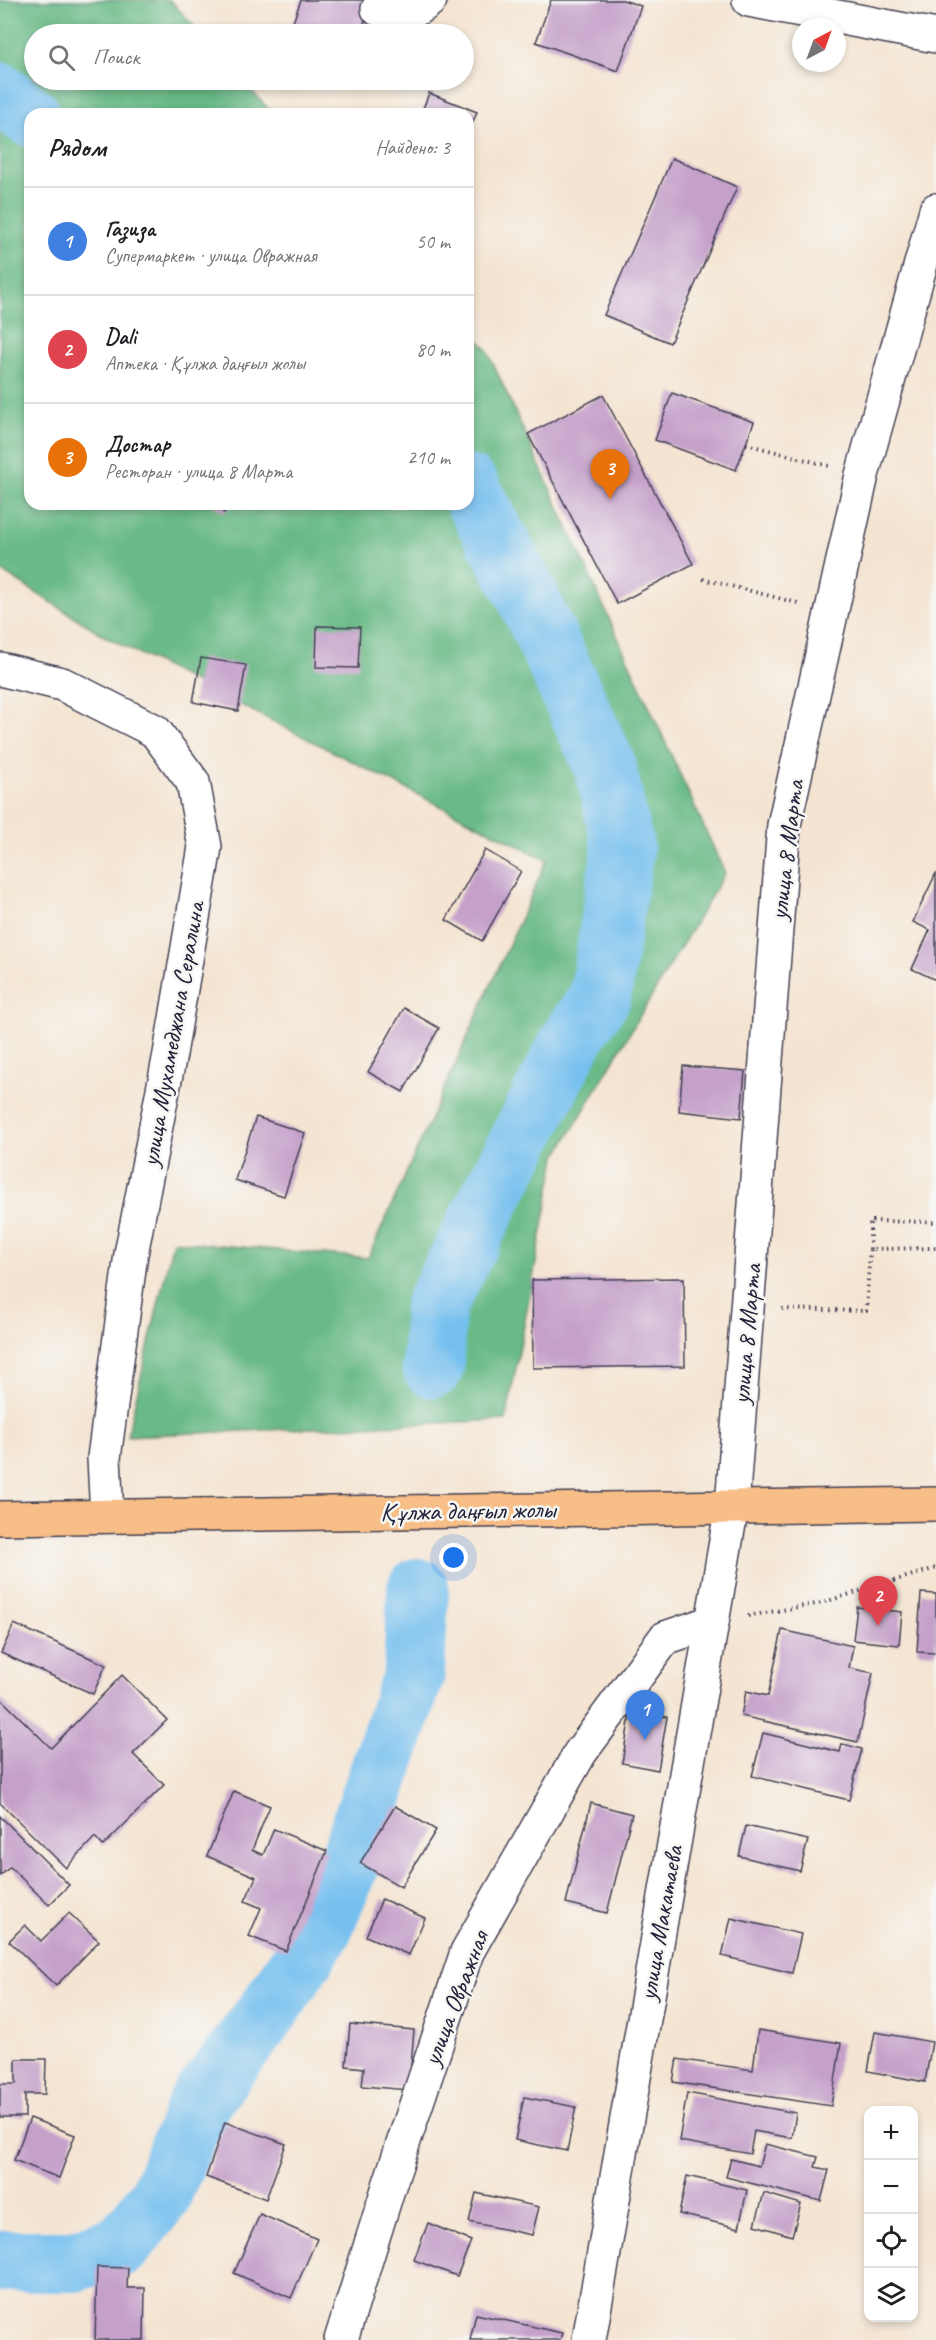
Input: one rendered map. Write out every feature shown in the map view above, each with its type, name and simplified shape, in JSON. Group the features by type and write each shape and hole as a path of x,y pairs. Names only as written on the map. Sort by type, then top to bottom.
{"main road":[{"name":"Құлжа даңғыл жолы","path":"0,1518 936,1504"}],"street":[{"path":"378,9 391,12 414,12 430,0"},
{"path":"749,0 936,36"},
{"name":"улица 8 Марта","path":"732,1506 784,825 862,475 936,210"},
{"name":"улица Мухамеджана Сералина","path":"0,669 62,684 155,730 194,782 205,847 170,1054 131,1254 105,1458 107,1516"},
{"name":"улица Макатаева","path":"589,2340 732,1506"},
{"name":"улица Овражная","path":"341,2340 389,2186 467,1952 580,1753 665,1638 712,1622"}],"path":[{"path":"746,444 862,475"},
{"path":"703,579 831,612"},
{"path":"790,1309 866,1311 870,1221 936,1222"},
{"path":"870,1249 936,1248"},
{"path":"712,1622 821,1603 936,1568"}],"green space":[{"path":"0,0 170,0 192,24 24,24 24,90 251,90 268,108 24,108 24,510 474,510 474,335 486,348 725,873 556,1157 506,1420 127,1436 173,1241 368,1258 547,860 106,637 0,570"}],"building":[{"path":"301,0 372,0 364,24 292,24"},
{"path":"551,0 623,0 641,6 618,71 536,42"},
{"path":"429,93 467,108 423,108"},
{"path":"672,158 737,187 670,343 604,315"},
{"path":"672,393 754,422 736,470 655,440"},
{"path":"603,395 693,564 617,604 528,434"},
{"path":"317,626 360,627 358,668 316,667"},
{"path":"201,658 246,665 238,711 193,702"},
{"path":"485,850 521,871 482,941 446,920"},
{"path":"936,873 936,980 912,969 930,930 913,922"},
{"path":"404,1008 439,1028 403,1092 368,1072"},
{"path":"683,1066 745,1071 741,1118 679,1111"},
{"path":"256,1117 305,1133 284,1196 235,1180"},
{"path":"684,1278 685,1366 533,1368 532,1280"},
{"path":"921,1593 936,1594 936,1653 917,1652"},
{"path":"857,1607 902,1612 899,1645 853,1640"},
{"path":"14,1624 106,1665 93,1694 1,1653"},
{"path":"782,1630 853,1646 849,1668 873,1673 858,1742 741,1716 746,1691 768,1696"},
{"path":"122,1675 167,1720 133,1754 164,1785 103,1846 95,1837 66,1868 0,1803 0,1698 51,1748"},
{"path":"631,1710 667,1717 658,1770 622,1763"},
{"path":"763,1733 840,1752 842,1744 862,1749 849,1800 752,1776"},
{"path":"234,1791 270,1806 252,1850 263,1855 274,1829 327,1851 286,1951 249,1936 261,1908 245,1901 256,1877 207,1856"},
{"path":"591,1803 632,1814 607,1913 566,1903"},
{"path":"395,1806 436,1830 401,1887 360,1863"},
{"path":"0,1816 69,1885 49,1905 10,1867 0,1876"},
{"path":"746,1826 808,1840 800,1871 739,1856"},
{"path":"382,1899 425,1918 409,1955 366,1936"},
{"path":"69,1913 99,1941 56,1986 9,1941 25,1925 41,1941"},
{"path":"731,1918 801,1934 792,1973 722,1956"},
{"path":"350,2024 414,2030 409,2090 362,2086 364,2068 346,2066"},
{"path":"758,2030 841,2043 831,2106 673,2082 677,2059 753,2070"},
{"path":"875,2032 932,2042 925,2082 868,2071"},
{"path":"16,2059 46,2059 45,2094 25,2094 25,2117 0,2117 0,2084 16,2084"},
{"path":"687,2093 796,2113 792,2138 754,2131 750,2154 679,2141"},
{"path":"524,2097 576,2107 567,2151 515,2140"},
{"path":"30,2118 75,2135 59,2178 14,2160"},
{"path":"225,2122 286,2144 266,2199 206,2177"},
{"path":"765,2144 818,2157 815,2167 829,2170 821,2201 726,2177 731,2159 759,2166"},
{"path":"687,2176 747,2190 739,2228 679,2214"},
{"path":"476,2193 539,2207 532,2235 469,2222"},
{"path":"764,2193 801,2204 792,2236 755,2225"},
{"path":"260,2214 317,2239 291,2298 234,2273"},
{"path":"428,2223 471,2241 457,2276 414,2260"},
{"path":"97,2267 128,2268 127,2288 145,2288 144,2340 95,2340"},
{"path":"476,2314 562,2333 560,2340 470,2340"}],"waterway":[{"path":"0,93 24,111"},
{"path":"433,1367 435,1307 576,1032 600,997 623,847 605,766 524,589 474,497"},
{"path":"0,2261 74,2261 122,2245 160,2196 199,2103 269,2010 321,1930 352,1855 414,1673 418,1589"}],"place":[{"name":"Достар","path":"610,499"},
{"name":"Dali","path":"878,1626"},
{"name":"Газиза","path":"645,1740"}]}
